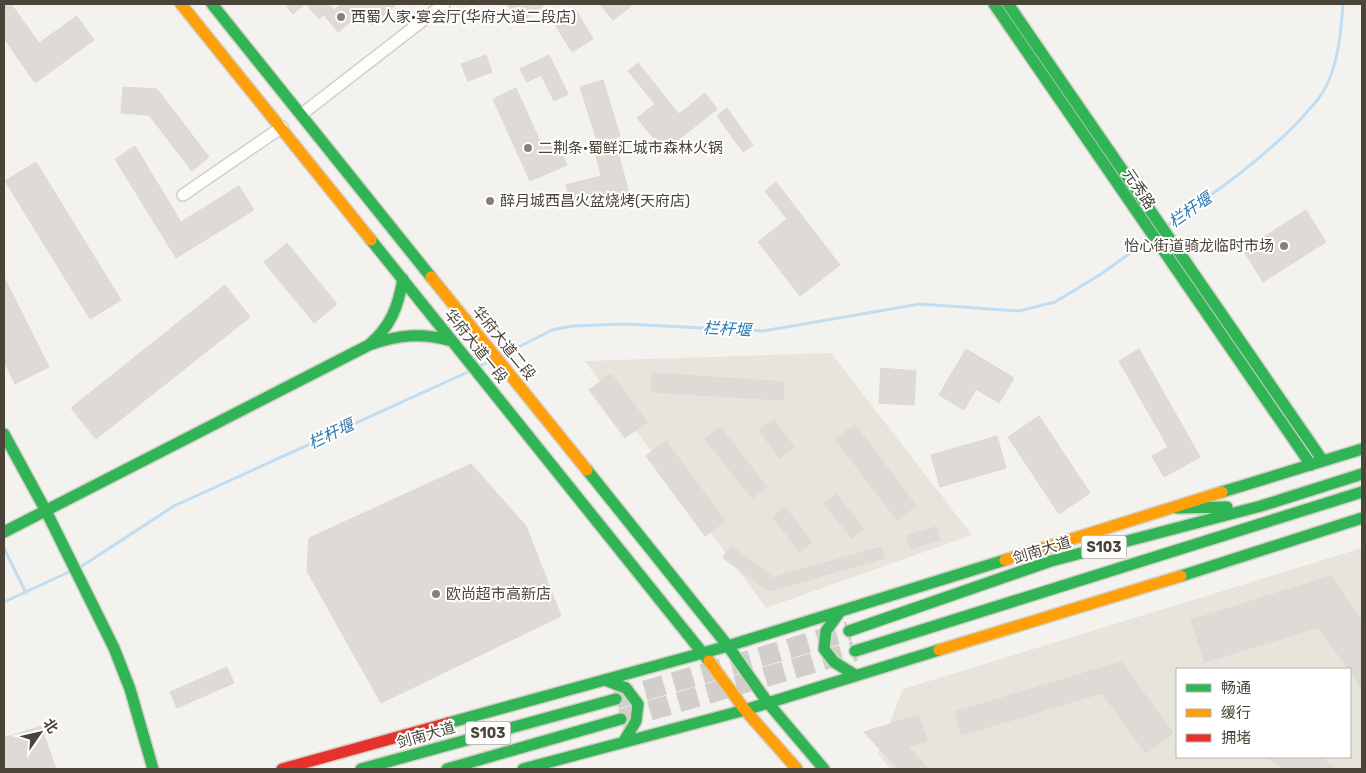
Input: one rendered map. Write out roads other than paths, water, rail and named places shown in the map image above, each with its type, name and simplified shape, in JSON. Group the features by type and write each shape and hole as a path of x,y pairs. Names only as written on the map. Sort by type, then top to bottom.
{"main road":[{"name":"华府大道一段","path":"181,4 703,653 745,710 797,769"},
{"name":"华府大道二段","path":"212,4 728,646 768,703"},
{"name":"元秀路","path":"994,4 1323,461"},
{"name":"元秀路","path":"1008,4 1150,222"},
{"name":"元秀路","path":"1166,244 1310,465"},
{"path":"370,345 392,323 397,311 403,279"},
{"path":"4,532 370,345 398,334 417,334 452,341"},
{"path":"4,434 46,511 123,672 153,769"},
{"path":"282,769 728,646 1362,449"},
{"name":"剑南大道","path":"849,631 1051,561 1261,506 1362,474"},
{"name":"S103","path":"855,651 1362,492"},
{"path":"1177,508 1261,506"},
{"path":"523,769 745,710 1200,570 1362,518"},
{"path":"839,613 826,631 824,649 834,662 855,675"},
{"path":"605,680 626,688 638,704 636,722 624,741"},
{"name":"剑南大道","path":"361,769 616,699"},
{"path":"768,703 824,769"},
{"name":"S103","path":"448,769 620,719"}],"street":[{"path":"302,114 444,4"},
{"path":"183,195 282,128"}],"waterway":[{"name":"栏杆堰","path":"1167,226 1220,189 1270,149 1316,102 1326,87 1335,63 1343,4"},
{"name":"栏杆堰","path":"501,356 552,330 572,326 624,324 763,331 920,304 1019,311 1055,302 1101,274 1150,239"},
{"name":"栏杆堰","path":"478,367 493,360"},
{"name":"栏杆堰","path":"79,568 174,506 470,371"},
{"name":"栏杆堰","path":"4,548 26,593"},
{"name":"栏杆堰","path":"4,602 71,571"}],"tunnel":[{"path":"616,699 849,631"},
{"path":"621,719 855,651"}],"place":[{"name":"西蜀人家·宴会厅(华府大道二段店)","path":"341,17"},
{"name":"二荆条·蜀鲜汇城市森林火锅","path":"528,148"},
{"name":"醉月城西昌火盆烧烤(天府店)","path":"490,201"},
{"name":"怡心街道骑龙临时市场","path":"1284,246"},
{"name":"欧尚超市高新店","path":"436,594"}]}
